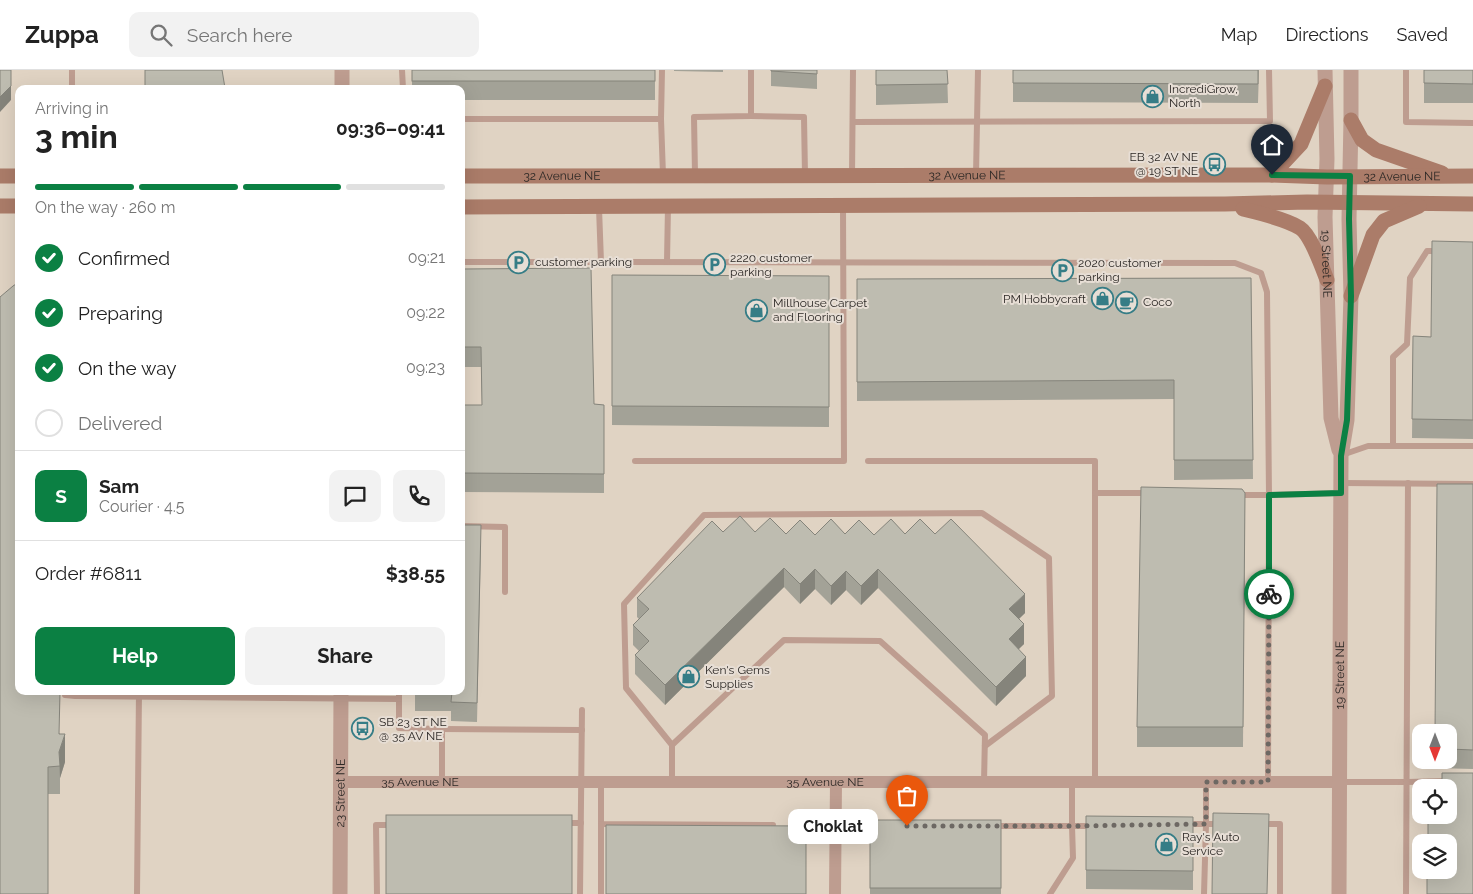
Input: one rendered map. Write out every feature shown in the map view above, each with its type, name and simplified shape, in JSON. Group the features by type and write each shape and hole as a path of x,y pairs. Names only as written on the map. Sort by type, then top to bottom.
{"main road":[{"path":"1272,175 1301,144 1325,86"},
{"path":"1351,120 1362,140 1376,150 1451,176"},
{"path":"0,176 15,176"},
{"name":"32 Avenue NE","path":"465,176 1473,176"},
{"path":"1225,204 1273,217 1301,228 1312,244 1327,280"},
{"path":"1351,296 1373,235 1384,221 1425,204"},
{"path":"465,207 1473,204"},
{"path":"0,206 15,206"}],"street":[{"path":"342,70 342,85"},
{"name":"19 Street NE","path":"1325,70 1325,203 1331,418 1341,456"},
{"name":"19 Street NE","path":"1339,894 1341,456 1347,420 1351,296 1349,204 1351,70"},
{"name":"23 Street NE","path":"340,894 341,695"},
{"name":"35 Avenue NE","path":"341,782 1340,782"},
{"path":"835,894 836,782"}],"lane":[{"path":"72,70 72,85"},
{"path":"402,70 402,85"},
{"path":"662,70 661,119 664,175"},
{"path":"751,70 751,116"},
{"path":"852,176 853,70"},
{"path":"976,175 978,70"},
{"path":"852,122 1270,120 1269,70"},
{"path":"1406,70 1406,122 1473,123"},
{"path":"696,175 694,117 751,116 804,117 805,175"},
{"path":"465,119 661,119"},
{"path":"465,262 601,262 599,206"},
{"path":"667,262 668,206"},
{"path":"635,461 844,461 843,206"},
{"path":"1393,446 1393,357 1407,344 1410,278 1427,251 1446,251"},
{"path":"622,262 1235,263 1261,273 1267,292 1269,495 1268,782"},
{"path":"1341,456 1368,446 1473,446"},
{"path":"868,461 1095,461 1095,782"},
{"path":"1230,494 1269,495 1408,484 1473,484"},
{"path":"1406,894 1408,484"},
{"path":"1095,493 1153,494"},
{"path":"672,782 672,745 626,688 624,604 704,515 982,512 1049,558 1052,696 985,746"},
{"path":"465,526 505,527 505,592"},
{"path":"672,745 784,640 880,641 985,735 984,782"},
{"path":"65,695 102,695"},
{"path":"137,894 139,695"},
{"path":"353,695 399,699"},
{"path":"399,695 399,728 582,730"},
{"path":"580,894 582,710"},
{"path":"442,729 442,782"},
{"path":"601,782 602,894"},
{"path":"908,782 907,826 916,826"},
{"path":"1050,894 1073,858 1072,782"},
{"path":"1204,894 1206,782"},
{"path":"1340,782 1412,782"},
{"path":"561,823 581,823"},
{"path":"601,824 774,825"},
{"path":"1177,825 1224,824"},
{"path":"1252,824 1280,824 1280,894"},
{"path":"376,894 376,825 406,825"},
{"path":"984,826 1101,826"}],"shaded area":[{"path":"0,70 1473,70 1473,894 0,894"}],"building":[{"path":"0,70 11,70 11,86 0,97"},
{"path":"145,70 222,70 224,85 145,85"},
{"path":"412,70 655,70 655,81 412,81"},
{"path":"817,70 817,74 771,71"},
{"path":"876,70 947,70 948,84 876,85"},
{"path":"1013,70 1258,70 1258,84 1013,83"},
{"path":"1424,70 1473,70 1473,84 1424,83"},
{"path":"1432,241 1473,242 1473,420 1412,419 1413,336 1431,337"},
{"path":"591,268 594,404 604,405 604,474 465,473 465,405 482,405 481,347 465,347 465,269"},
{"path":"612,275 829,276 829,407 612,406"},
{"path":"1251,278 1253,460 1174,460 1174,380 857,382 857,279"},
{"path":"15,285 15,695 60,695 59,734 65,734 59,752 60,766 48,767 48,894 0,894 0,297"},
{"path":"1437,484 1473,484 1473,750 1458,749 1458,724 1435,724"},
{"path":"1141,487 1242,489 1245,493 1243,727 1137,727"},
{"path":"740,516 755,532 770,518 786,534 800,520 815,535 831,519 845,534 859,520 874,535 891,519 905,534 920,519 935,534 951,519 1025,594 1009,609 1024,624 1009,639 1026,657 996,687 878,569 861,586 846,571 831,586 815,569 800,584 784,568 665,685 635,655 649,641 633,625 649,609 637,598 712,521 723,532"},
{"path":"465,525 481,525 477,703 451,702 452,695 465,695"},
{"path":"1442,773 1473,773 1473,894 1427,894 1427,879 1457,879 1457,834 1428,834 1428,824 1457,824 1457,779 1442,779"},
{"path":"1213,813 1269,814 1267,894 1212,894"},
{"path":"386,815 572,815 572,894 386,894"},
{"path":"1086,816 1193,817 1193,871 1086,870"},
{"path":"870,820 1001,820 1001,888 870,888"},
{"path":"606,825 806,826 806,894 606,894"}],"way so far":[{"path":"907,826 1206,824 1206,782 1268,782 1269,594"}],"place":[{"name":"IncrediGrow, North","path":"1153,96"},
{"name":"EB 32 AV NE @ 19 ST NE","path":"1214,164"},
{"name":"customer parking","path":"519,262"},
{"name":"2220 customer parking","path":"714,265"},
{"name":"2020 customer parking","path":"1062,270"},
{"name":"PM Hobbycraft","path":"1102,299"},
{"name":"Coco","path":"1127,302"},
{"name":"Millhouse Carpet and Flooring","path":"757,310"},
{"name":"Ken's Gems Supplies","path":"689,677"},
{"name":"SB 23 ST NE @ 35 AV NE","path":"363,729"},
{"name":"Choklat","path":"907,826"},
{"name":"Ray's Auto Service","path":"1166,844"}],"route":[{"path":"1269,594 1269,495 1341,493 1341,456 1347,420 1351,296 1350,176 1272,175"}]}
